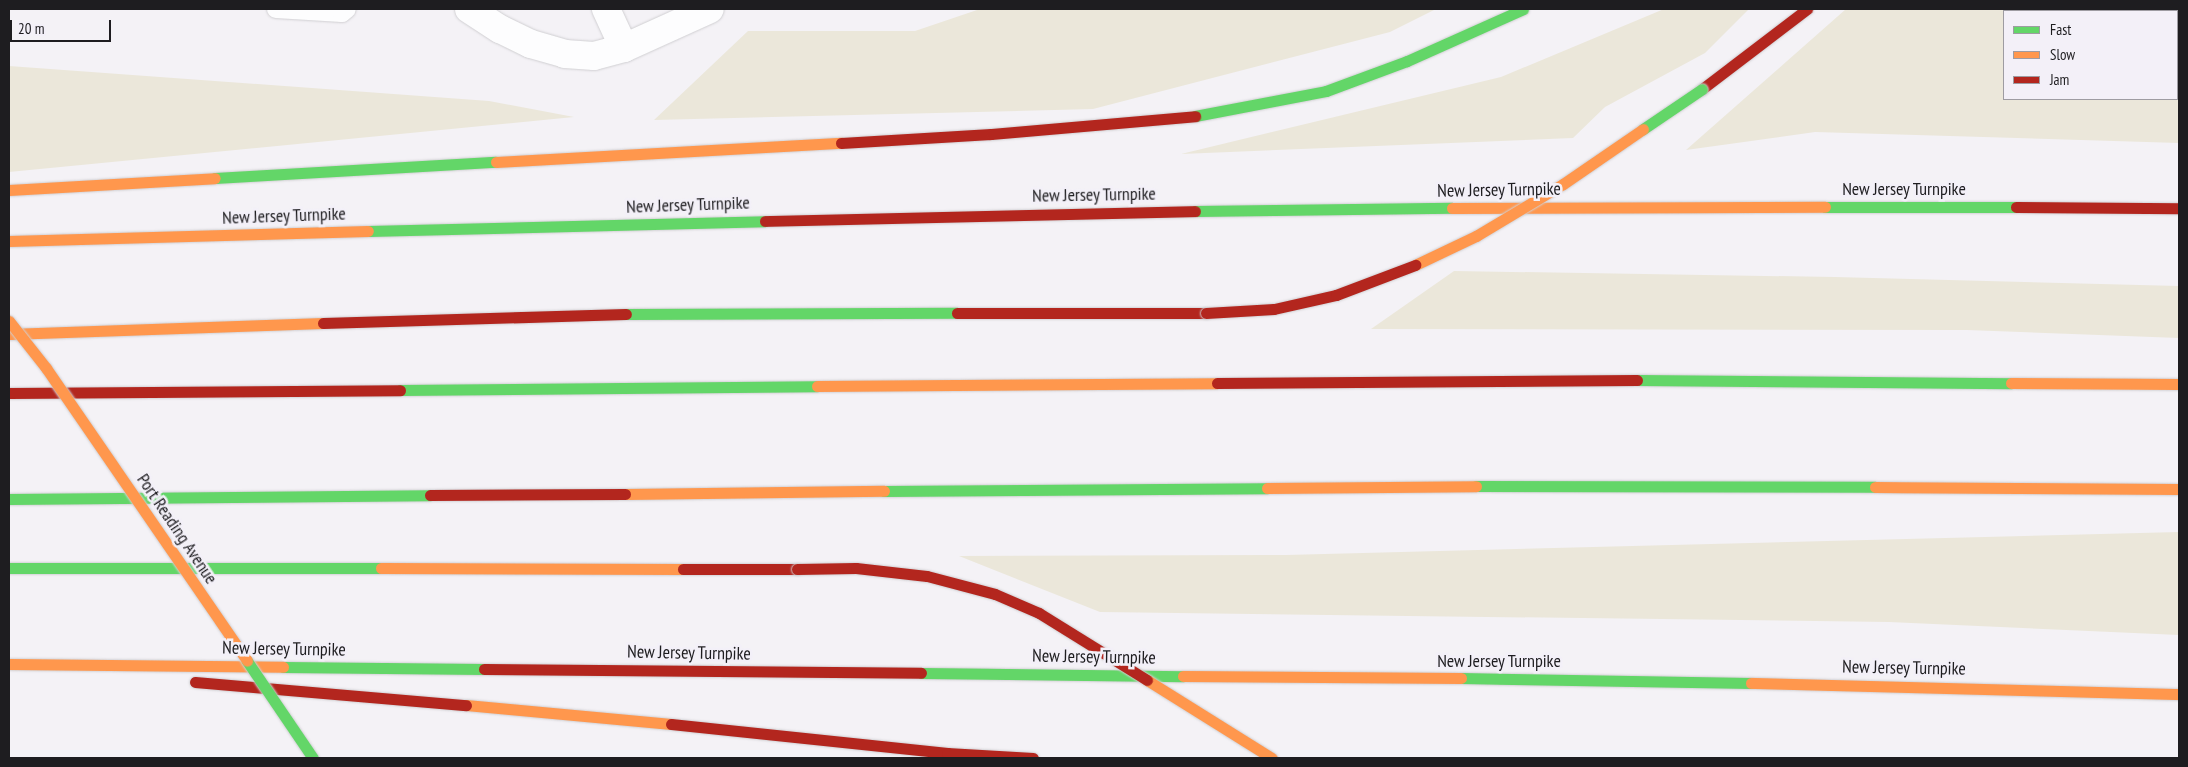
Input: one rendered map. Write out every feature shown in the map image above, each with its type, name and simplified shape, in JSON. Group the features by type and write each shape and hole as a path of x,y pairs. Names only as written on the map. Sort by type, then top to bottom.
{"main road":[{"path":"9,190 991,134 1164,121 1241,109 1326,90 1407,61 1523,9"},
{"path":"9,334 587,314 1206,313 1274,309 1336,295 1404,270 1476,236 1563,184 1702,89 1807,9"},
{"name":"New Jersey Turnpike","path":"9,241 1007,214 1609,206 2179,208"},
{"name":"Port Reading Avenue","path":"9,321 46,368 313,758"},
{"path":"9,393 1606,380 2179,384"},
{"path":"9,499 1618,485 2179,489"},
{"path":"9,568 856,568 927,576 995,594 1039,613 1272,758"},
{"path":"9,665 148,678"},
{"name":"New Jersey Turnpike","path":"9,665 1618,680 2179,694"},
{"path":"178,681 624,719 947,753 1033,758"}],"street":[{"path":"469,9 500,29 531,44 565,54 594,56 624,48 710,9"},
{"path":"606,9 624,48"}],"lane":[{"path":"276,9 342,13 347,9"}],"shaded area":[{"path":"980,9 1436,9 1390,32 1093,109 654,120 748,31 915,31"},
{"path":"1664,9 1749,9 1705,53 1605,107 1573,138 1181,154 1501,77"},
{"path":"1846,9 2179,9 2179,143 1815,132 1686,150"},
{"path":"9,66 489,101 574,117 9,172"},
{"path":"1454,271 1835,277 2179,286 2179,338 1967,330 1371,329"},
{"path":"2179,532 2179,635 1889,622 1100,612 959,556 1286,555"}],"traffic: fast":[{"path":"1195,116 1326,91 1407,61 1523,9"},
{"path":"1643,129 1702,89"},
{"path":"215,178 496,162"},
{"path":"1825,207 2016,207"},
{"path":"1195,211 1452,208"},
{"path":"368,231 765,221"},
{"path":"626,314 957,313"},
{"path":"1637,380 2011,383"},
{"path":"400,390 817,386"},
{"path":"1476,486 1875,487"},
{"path":"884,491 1267,488"},
{"path":"9,499 430,495"},
{"path":"9,568 381,568"},
{"path":"247,661 313,758"},
{"path":"283,667 484,669"},
{"path":"921,673 1183,676"},
{"path":"1461,678 1751,683"}],"traffic: slow":[{"path":"1415,265 1476,236 1563,184 1643,129"},
{"path":"496,162 841,143"},
{"path":"9,190 215,178"},
{"path":"1452,208 1825,207"},
{"path":"9,241 368,231"},
{"path":"9,321 46,368 247,661"},
{"path":"9,334 323,323"},
{"path":"817,386 1217,383"},
{"path":"2011,383 2179,384"},
{"path":"1267,488 1476,486"},
{"path":"1875,487 2179,489"},
{"path":"625,494 884,491"},
{"path":"381,568 683,569"},
{"path":"9,664 283,667"},
{"path":"1183,676 1461,678"},
{"path":"1147,680 1272,758"},
{"path":"1751,683 2179,694"},
{"path":"466,705 671,724"}],"traffic: jam":[{"path":"1702,89 1807,9"},
{"path":"841,143 991,134 1195,116"},
{"path":"2016,207 2179,208"},
{"path":"765,221 1195,211"},
{"path":"1206,313 1274,309 1336,295 1415,265"},
{"path":"957,313 1206,313"},
{"path":"323,323 626,314"},
{"path":"1217,383 1637,380"},
{"path":"9,393 400,390"},
{"path":"430,495 625,494"},
{"path":"797,569 856,568 927,576 995,594 1039,613 1147,680"},
{"path":"683,569 797,569"},
{"path":"484,669 921,673"},
{"path":"195,682 466,705"},
{"path":"671,724 947,753 1033,758"}]}
